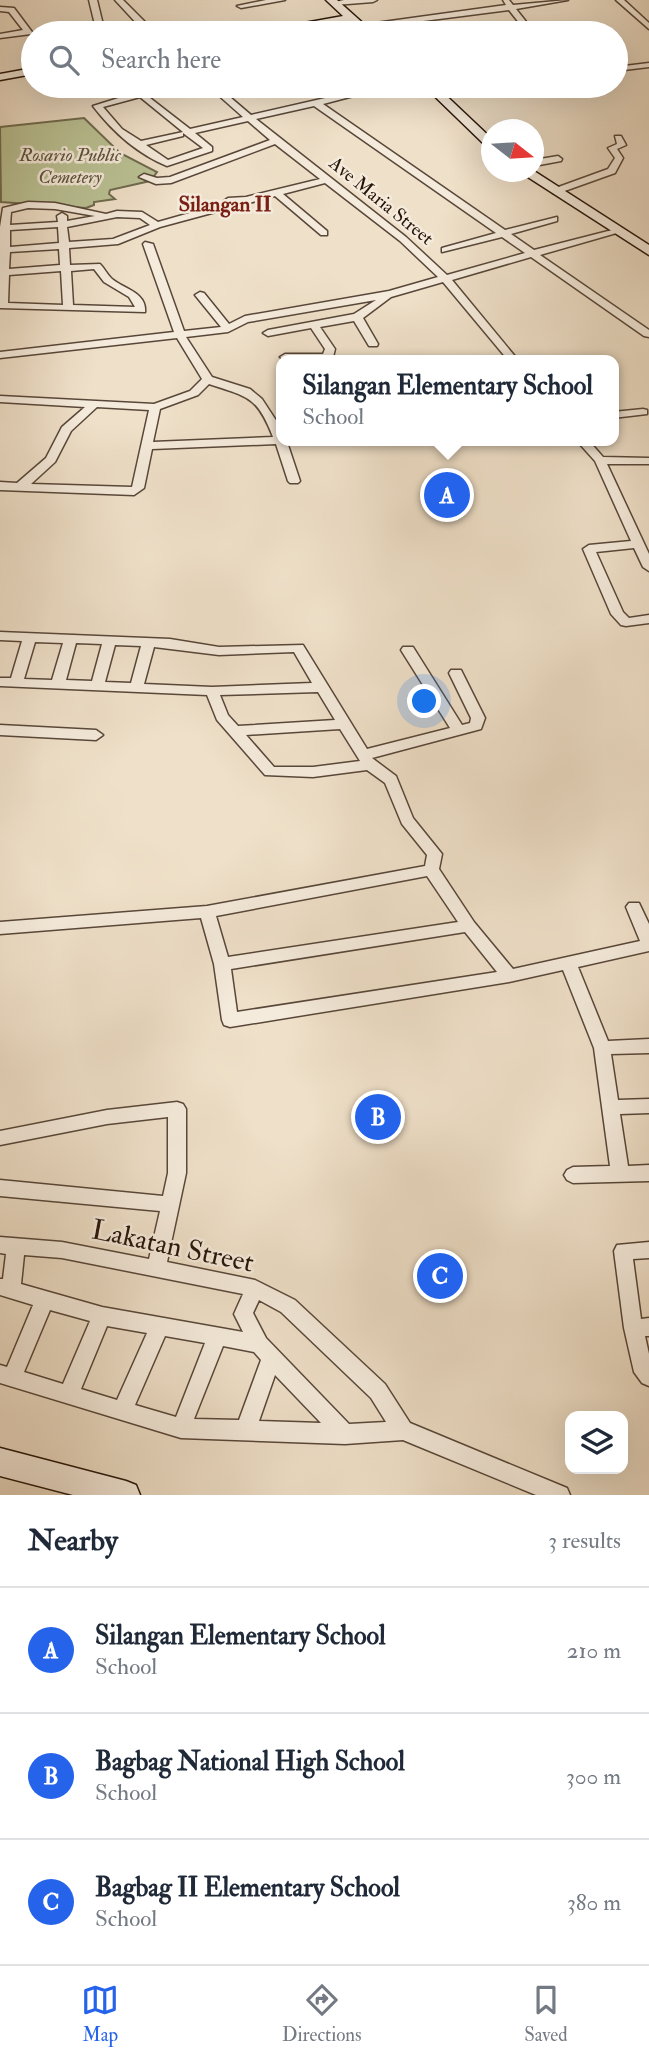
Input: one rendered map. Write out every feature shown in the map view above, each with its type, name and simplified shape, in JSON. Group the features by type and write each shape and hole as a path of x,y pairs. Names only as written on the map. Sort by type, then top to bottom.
{"main road":[{"path":"333,2 354,21"},
{"path":"331,21 350,18"},
{"path":"0,77 21,73"},
{"path":"443,98 481,134"},
{"path":"542,182 649,251"},
{"path":"0,1462 110,1493"}],"street":[{"path":"93,0 98,21"},
{"path":"119,0 139,21"},
{"path":"241,6 281,0"},
{"path":"333,2 373,0"},
{"path":"414,21 508,4 564,0"},
{"path":"620,0 649,27"},
{"path":"508,4 521,21"},
{"path":"0,9 11,10 21,23"},
{"path":"0,36 21,33"},
{"path":"628,68 649,65"},
{"path":"121,98 98,104 119,131 167,163 209,149 185,133 146,98"},
{"name":"Ave Maria Street","path":"226,98 276,141 403,239 446,279 509,355"},
{"path":"137,145 337,98"},
{"path":"316,103 648,334"},
{"path":"556,191 612,171 619,158 612,148 622,145 618,138"},
{"path":"144,177 156,181 172,180 243,151 276,141"},
{"path":"544,161 558,159"},
{"path":"4,250 115,242 157,225 223,205 327,180"},
{"path":"276,192 324,233"},
{"path":"4,272 97,266 110,282 129,291 142,307 141,310 4,306 4,272 4,250 4,228 6,210 13,207 83,209 104,216"},
{"path":"63,208 61,225 68,308"},
{"path":"4,228 61,225 104,216 142,215 157,225"},
{"path":"444,250 554,219"},
{"path":"0,355 228,328 245,319 390,294 531,252 617,230"},
{"path":"148,244 180,335 208,379 223,387 249,393 269,415 276,432"},
{"path":"268,333 357,317 390,294"},
{"path":"200,295 228,328"},
{"path":"357,317 373,344"},
{"path":"314,325 330,349 328,355"},
{"path":"0,398 155,407 194,393 208,379"},
{"path":"21,486 51,460 65,429 93,405"},
{"path":"0,486 131,492 138,488 155,407"},
{"path":"619,414 643,412"},
{"path":"148,446 276,440"},
{"path":"281,446 294,481"},
{"path":"587,446 600,460 649,567"},
{"path":"600,460 649,461"},
{"path":"638,544 589,549 617,614 626,622 649,619"},
{"path":"0,635 149,642 219,651 298,648 366,760 394,785 407,820 435,855 431,870 469,926 509,976"},
{"path":"16,682 30,636"},
{"path":"58,684 71,639"},
{"path":"97,687 110,641"},
{"path":"136,689 149,642"},
{"path":"408,650 458,730"},
{"path":"212,691 222,717 270,772 313,772 366,760 479,722 456,673"},
{"path":"0,682 212,691 323,687"},
{"path":"236,731 344,724"},
{"path":"0,730 96,736"},
{"path":"0,928 207,912 431,870"},
{"path":"207,912 222,964 229,1020 509,976 649,944 634,907"},
{"path":"222,964 469,926"},
{"path":"569,964 602,1048 620,1173"},
{"path":"602,1048 649,1046"},
{"path":"611,1107 649,1106"},
{"path":"0,1138 107,1118 177,1109 177,1173 157,1266"},
{"path":"573,1175 649,1173"},
{"path":"0,1188 170,1205"},
{"path":"8,1246 6,1289 44,1302 265,1352"},
{"name":"Lakatan Street","path":"8,1246 62,1250 157,1266 255,1288 288,1306 378,1391 404,1430"},
{"path":"649,1250 623,1251 641,1328 644,1372 649,1377"},
{"path":"255,1288 243,1314 265,1352 345,1434"},
{"path":"44,1302 6,1375 181,1428 345,1434 404,1430 560,1495"},
{"path":"69,1393 102,1316"},
{"path":"122,1411 159,1327"},
{"path":"181,1428 216,1339"},
{"path":"246,1430 265,1352"}],"green space":[{"name":"Rosario Public Cemetery","path":"84,118 120,153 157,172 150,181 110,190 109,194 115,199 94,202 94,205 86,208 1,202 0,127"}],"place":[{"name":"Silangan Elementary School","path":"447,495"},
{"name":"Bagbag National High School","path":"378,1117"},
{"name":"Bagbag II Elementary School","path":"440,1276"}],"district":[{"name":"Silangan II","path":"225,204"}]}
